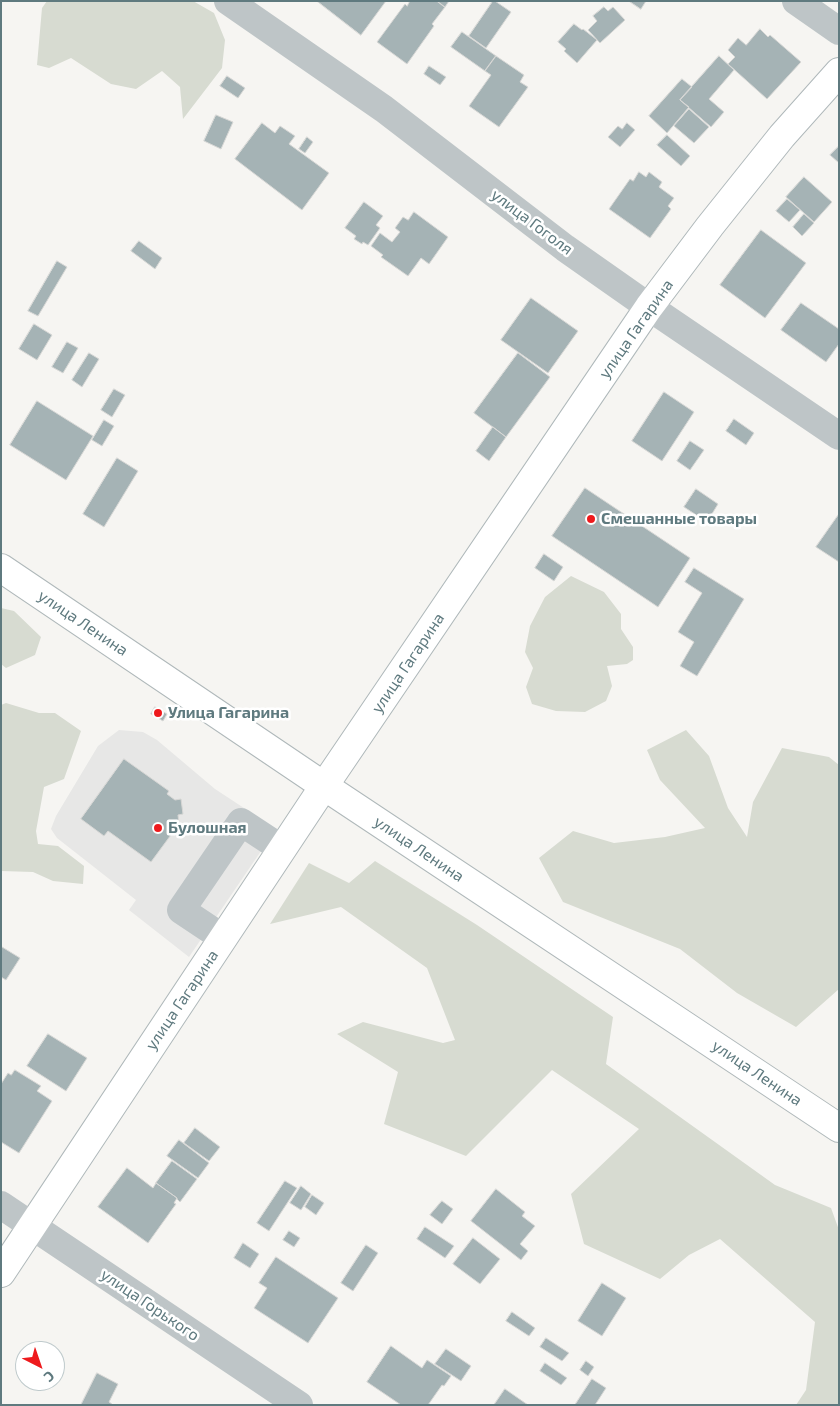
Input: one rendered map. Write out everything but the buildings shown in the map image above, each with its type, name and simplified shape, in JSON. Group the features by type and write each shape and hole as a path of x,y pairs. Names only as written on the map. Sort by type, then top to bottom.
{"main road":[{"name":"улица Гагарина","path":"1,1273 324,786 649,307 710,226 782,136 839,72"},
{"name":"улица Ленина","path":"1,568 324,786 839,1128"}],"street":[{"name":"улица Гоголя","path":"228,1 384,109 565,248 839,436"},
{"path":"796,1 839,31"},
{"path":"223,938 181,910 242,822 282,849"},
{"name":"улица Горького","path":"1,1205 299,1405"}],"shaded area":[{"path":"47,1 193,1 214,13 225,40 222,68 183,119 180,87 162,71 136,89 111,84 71,58 49,68 37,65 42,8"},
{"path":"571,576 604,592 621,614 621,629 633,647 633,660 627,664 607,666 612,686 606,701 585,712 556,711 532,704 526,687 533,668 525,652 530,626 545,597"},
{"path":"1,608 14,611 41,637 35,655 6,668 1,664"},
{"path":"6,703 39,713 55,713 81,731 64,779 44,787 36,831 38,844 58,846 84,866 83,884 53,881 33,872 1,871 1,705"},
{"path":"119,730 143,732 157,740 215,789 276,829 189,957 129,910 136,900 57,838 51,829 56,816 98,746"},
{"path":"686,730 709,756 728,808 747,837 753,802 782,748 829,757 839,765 839,989 796,1027 737,993 680,949 563,902 539,858 573,831 614,843 665,837 705,828 660,780 647,750"},
{"path":"375,861 477,925 613,1017 606,1064 775,1185 831,1208 839,1230 839,1405 796,1405 806,1390 815,1322 720,1239 689,1255 660,1279 584,1244 571,1194 639,1129 552,1070 466,1156 384,1124 398,1072 337,1034 363,1022 443,1043 455,1040 427,968 341,907 270,924 309,863 349,883"}],"place":[{"name":"Смешанные товары","path":"591,519"},
{"name":"Улица Гагарина","path":"158,713"},
{"name":"Булошная","path":"158,828"}]}
